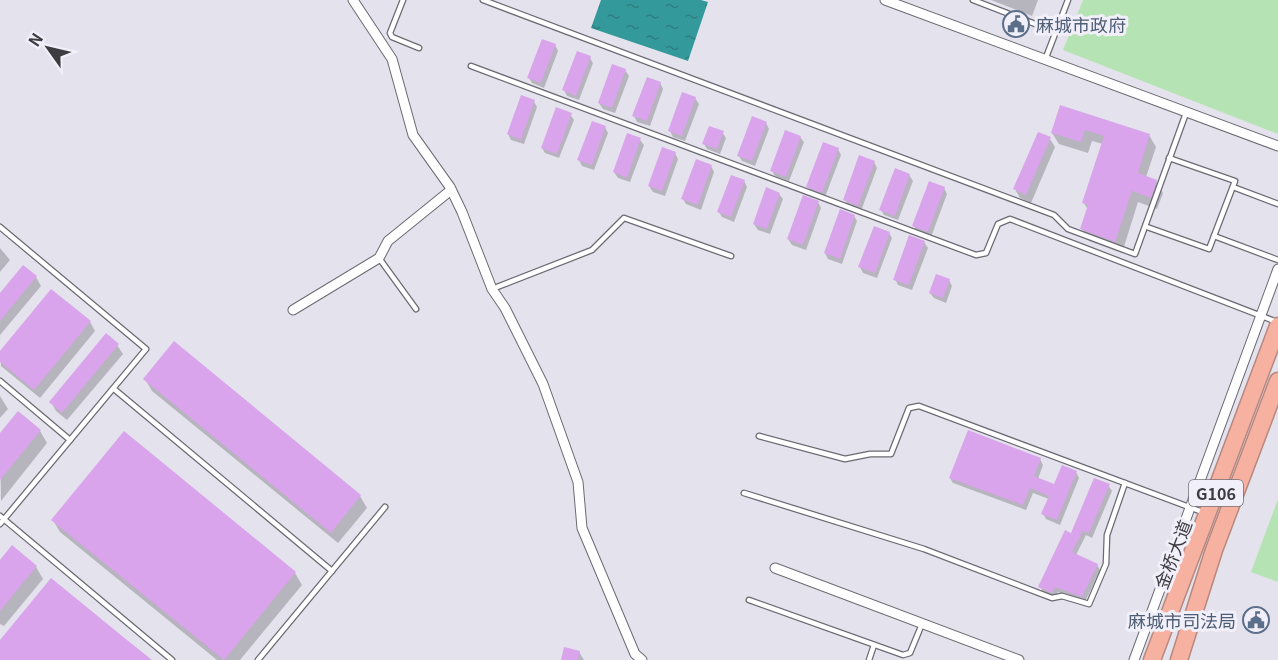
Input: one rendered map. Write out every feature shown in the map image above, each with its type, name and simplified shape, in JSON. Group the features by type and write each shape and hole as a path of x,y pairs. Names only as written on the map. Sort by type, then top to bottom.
{"highway":[{"name":"金桥大道","path":"1152,660 1278,324"},
{"name":"G106","path":"1180,660 1214,550 1278,381"}],"street":[{"path":"353,0 392,59 413,135 451,190 492,289 505,308 543,384 578,482 582,528 635,654 642,660"},
{"path":"885,0 1278,146"},
{"path":"293,310 379,258 388,240 451,190"},
{"path":"1134,660 1278,269"},
{"path":"775,568 1019,660"}],"lane":[{"path":"403,0 390,33 392,37 419,48"},
{"path":"483,0 1054,215 1068,229 1135,254 1147,227 1186,112"},
{"path":"973,0 1056,32"},
{"path":"1045,60 1068,0"},
{"path":"471,66 976,255 986,253 998,224 1010,219 1261,315 1278,324"},
{"path":"1147,227 1209,249 1235,181 1169,158"},
{"path":"1233,187 1278,204"},
{"path":"492,289 592,250 624,218 731,256"},
{"path":"0,227 146,349 1,520 172,660"},
{"path":"1214,236 1278,260"},
{"path":"379,258 416,309"},
{"path":"0,381 70,440"},
{"path":"114,388 332,571"},
{"path":"759,436 845,459 870,454 887,455 891,454 909,408 919,406 1208,514"},
{"path":"744,493 924,549 1052,598 1062,597 1089,604 1106,564 1107,535 1125,483"},
{"path":"258,660 385,507"},
{"path":"750,600 908,655 922,624"},
{"path":"869,660 874,645"}],"green space":[{"path":"1083,0 1278,0 1278,134 1063,50"},
{"path":"1278,499 1278,582 1251,572"}],"water":[{"path":"601,0 701,0 708,2 688,61 591,28"}],"building":[{"path":"542,39 556,44 541,83 527,78"},
{"path":"577,51 591,56 576,96 562,90"},
{"path":"612,64 626,69 612,108 598,103"},
{"path":"647,77 661,82 647,121 632,116"},
{"path":"682,92 696,97 682,136 668,131"},
{"path":"521,95 535,100 521,140 507,134"},
{"path":"1060,105 1150,134 1138,173 1157,180 1151,198 1132,191 1115,242 1080,229 1088,205 1082,203 1104,136 1085,130 1081,142 1051,133"},
{"path":"556,107 572,113 557,154 541,148"},
{"path":"752,116 767,122 752,161 737,156"},
{"path":"592,121 606,126 592,165 577,160"},
{"path":"709,126 724,131 717,149 702,144"},
{"path":"785,130 801,136 786,177 770,171"},
{"path":"1038,132 1051,137 1026,195 1013,189"},
{"path":"627,133 641,138 627,178 613,172"},
{"path":"823,142 839,148 822,193 806,187"},
{"path":"662,147 676,152 662,191 648,186"},
{"path":"859,155 875,161 858,206 843,200"},
{"path":"696,159 712,165 698,205 681,199"},
{"path":"895,168 910,174 895,216 879,210"},
{"path":"731,175 745,180 731,217 717,212"},
{"path":"929,181 945,187 928,232 912,226"},
{"path":"766,187 780,193 767,229 753,224"},
{"path":"803,195 819,201 803,245 787,239"},
{"path":"840,209 855,215 840,259 824,253"},
{"path":"874,226 890,232 875,273 858,267"},
{"path":"909,235 925,241 909,285 893,280"},
{"path":"23,265 37,276 0,321 0,293"},
{"path":"936,274 950,279 943,298 929,293"},
{"path":"51,289 91,321 34,390 0,362 0,351"},
{"path":"106,333 119,344 62,413 49,402"},
{"path":"174,341 361,495 331,533 143,379"},
{"path":"18,411 41,430 0,480 0,433"},
{"path":"968,430 1041,458 1034,476 1054,484 1062,465 1077,471 1057,520 1041,514 1049,496 1030,488 1023,505 949,478"},
{"path":"124,431 296,572 224,660 51,520"},
{"path":"1094,478 1110,484 1089,533 1083,531 1072,552 1098,564 1082,597 1055,587 1052,593 1038,587 1065,530 1071,533"},
{"path":"12,545 37,566 0,611 0,560"},
{"path":"51,578 152,660 0,660 0,640"},
{"path":"564,647 580,651 578,660 561,660"}],"place":[{"name":"麻城市政府","path":"1016,24"},
{"name":"麻城市司法局","path":"1256,620"}]}
